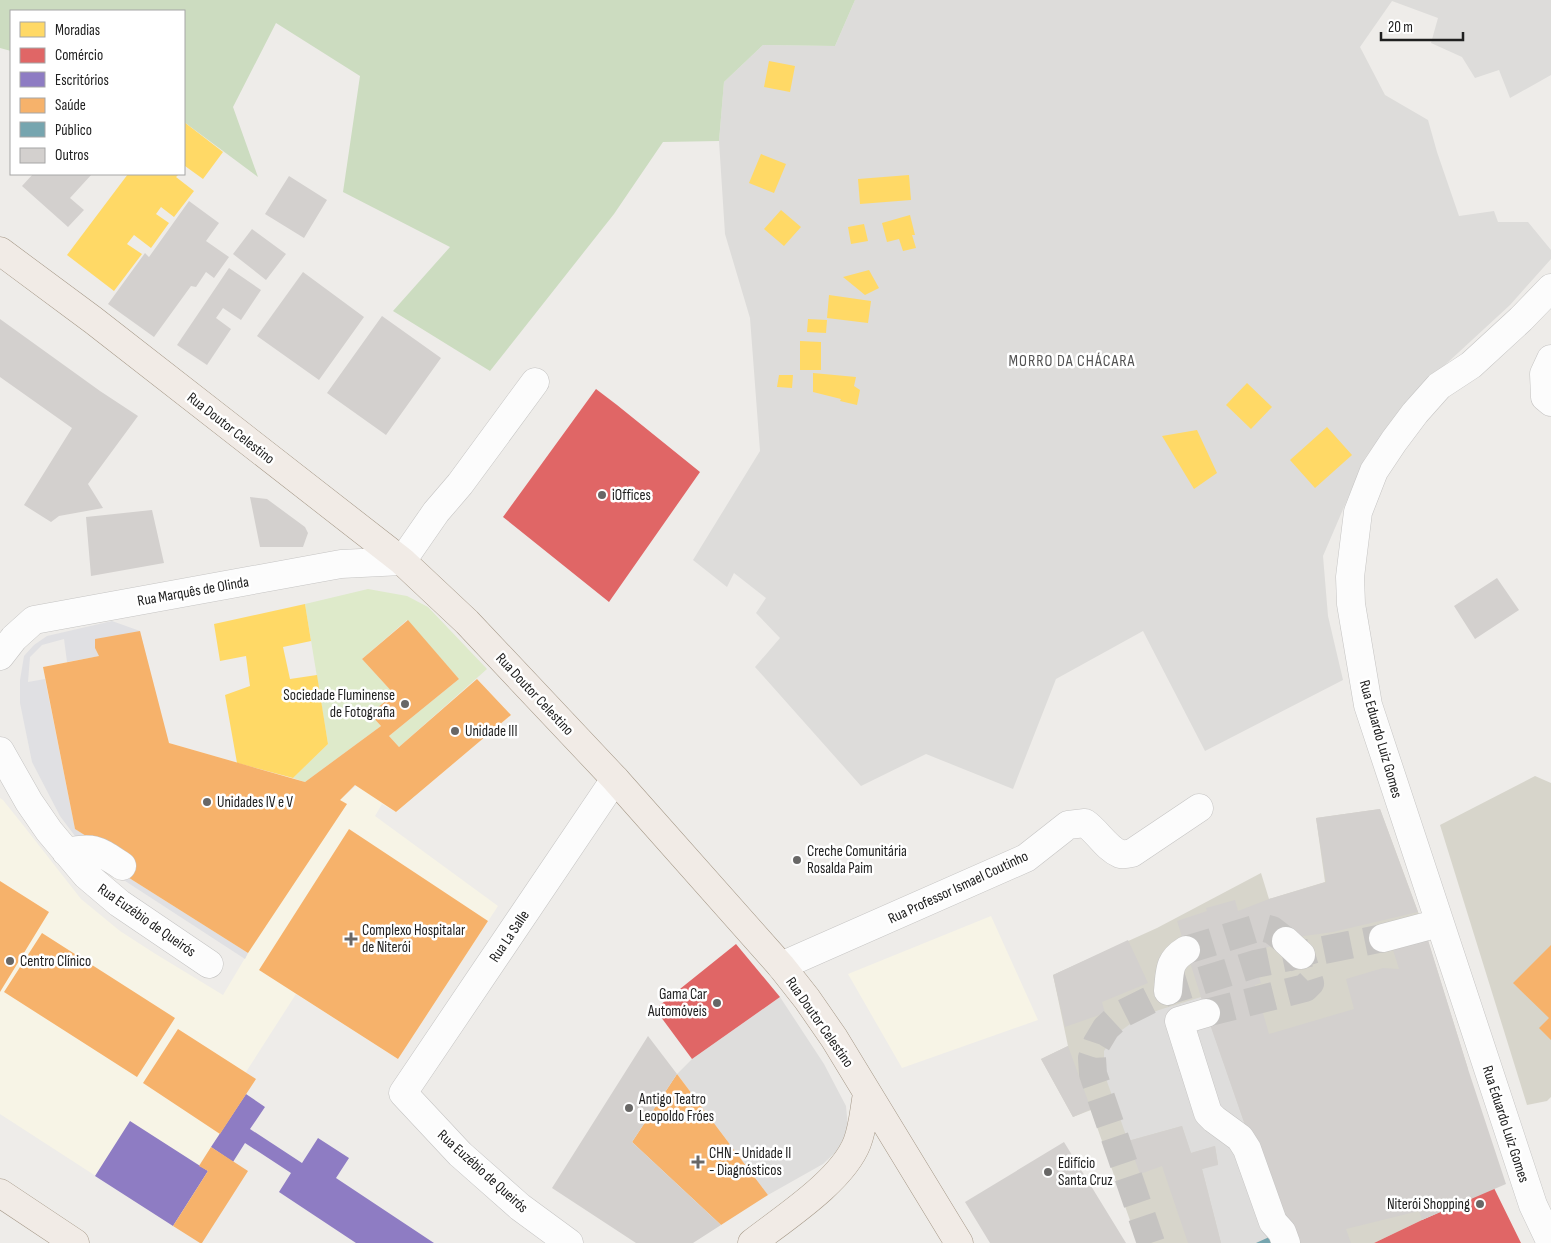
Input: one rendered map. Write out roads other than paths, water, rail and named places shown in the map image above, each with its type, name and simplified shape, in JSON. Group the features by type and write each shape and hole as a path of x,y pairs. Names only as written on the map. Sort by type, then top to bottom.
{"main road":[{"name":"Rua Doutor Celestino","path":"0,251 93,320 402,561 467,622 615,779 781,966 834,1038 958,1243"},
{"path":"752,1243 825,1185 852,1156 858,1141 867,1094"},
{"path":"0,1192 75,1243"}],"street":[{"name":"Rua Eduardo Luiz Gomes","path":"1551,288 1522,319 1471,365 1439,386 1415,413 1374,471 1358,512 1350,578 1351,604 1368,705 1533,1205 1551,1243"},
{"path":"1551,359 1544,374 1545,397 1551,402"},
{"path":"402,561 436,512 460,484 534,382"},
{"name":"Rua Marquês de Olinda","path":"0,625 341,564 402,561"},
{"path":"0,656 14,638 34,620"},
{"name":"Rua Euzébio de Queirós","path":"0,751 30,802 66,852 86,875 119,903 210,964"},
{"name":"Rua La Salle","path":"403,1093 615,779"},
{"name":"Rua Professor Ismael Coutinho","path":"781,966 1026,858 1068,825 1085,823 1092,827 1111,848 1121,854 1132,853 1199,808"},
{"path":"66,852 84,848 93,849 122,866"},
{"path":"1383,938 1439,923"},
{"path":"1168,990 1171,964 1176,956 1186,950"},
{"path":"1206,1013 1179,1021 1208,1113 1240,1138 1247,1149 1273,1222 1282,1232 1286,1243"},
{"name":"Rua Euzébio de Queirós","path":"403,1093 460,1154 520,1206 570,1243"}],"tunnel":[{"path":"1186,950 1261,927 1272,930 1286,941"},
{"path":"1151,1243 1093,1074 1092,1058 1097,1043 1106,1028 1120,1015 1168,991 1255,964 1383,938"},
{"path":"1206,1013 1305,988 1310,983 1301,955"}],"place":[{"name":"iOffices","path":"602,495"},
{"name":"Sociedade Fluminense de Fotografia","path":"405,704"},
{"name":"Unidade III","path":"455,731"},
{"name":"Unidades IV e V","path":"207,802"},
{"name":"Creche Comunitária Rosalda Paim","path":"797,860"},
{"name":"Complexo Hospitalar de Niterói","path":"351,939"},
{"name":"Centro Clínico","path":"10,961"},
{"name":"Gama Car Automóveis","path":"717,1003"},
{"name":"Antigo Teatro Leopoldo Fróes","path":"629,1108"},
{"name":"CHN - Unidade II - Diagnósticos","path":"698,1162"},
{"name":"Edifício Santa Cruz","path":"1048,1172"},
{"name":"Niterói Shopping","path":"1480,1204"}],"district":[{"name":"MORRO DA CHÁCARA","path":"1072,360"}]}
